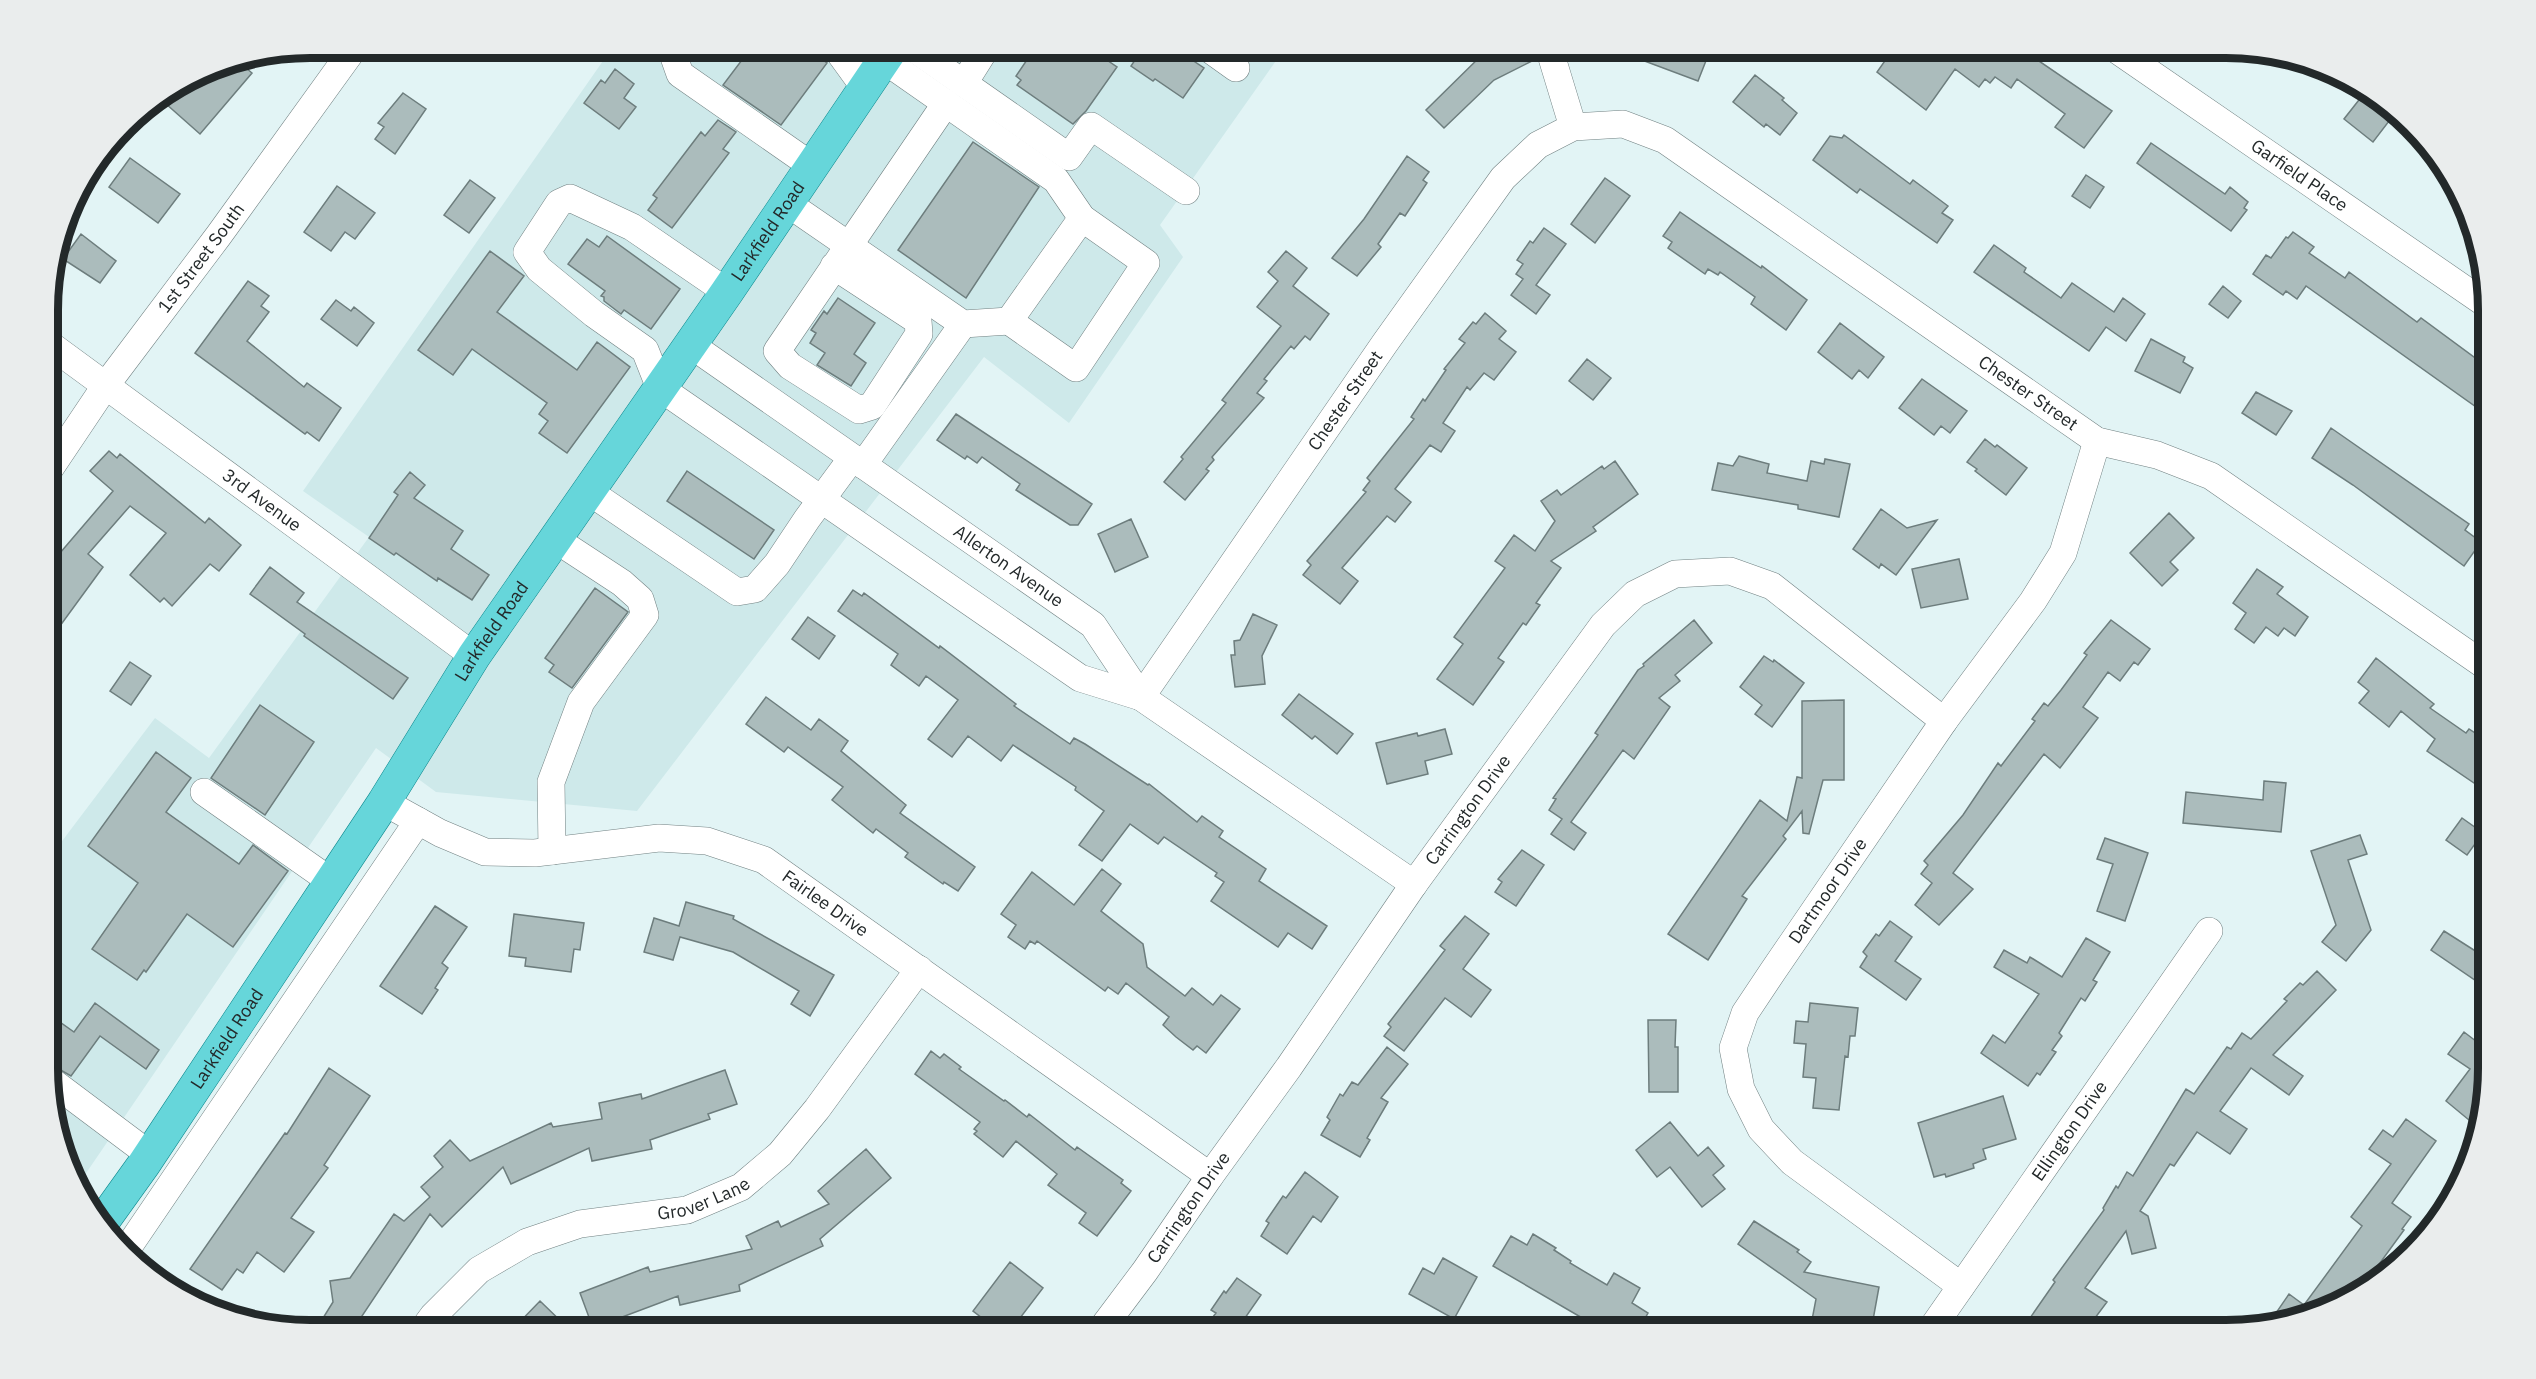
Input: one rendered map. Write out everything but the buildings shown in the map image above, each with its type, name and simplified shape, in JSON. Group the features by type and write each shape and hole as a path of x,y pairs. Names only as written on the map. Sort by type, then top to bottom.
{"main road":[{"name":"Larkfield Road","path":"107,1216 332,882 474,657 691,345 865,88 892,58"}],"street":[{"name":"1st Street South","path":"58,457 106,385 219,235 347,58"},
{"path":"674,58 680,74 812,166"},
{"path":"843,58 865,88"},
{"path":"842,256 963,324 1009,321 1076,368 1146,263 1082,218 1056,180 946,103 903,58"},
{"path":"910,58 964,83 1069,157 1090,126 1186,191"},
{"path":"964,83 980,58"},
{"path":"1222,58 1236,68"},
{"path":"1552,58 1573,127"},
{"name":"Garfield Place","path":"2129,58 2477,298"},
{"path":"787,203 842,256 918,321 919,334 872,406 859,410 790,366 777,351 842,256 946,103"},
{"name":"Chester Street","path":"1141,697 1385,343 1503,178 1538,145 1573,127 1623,124 1665,140 2097,441 2157,454 2211,476 2478,661"},
{"path":"660,388 645,350 594,314 539,269 527,252 559,203 570,198 632,227 727,291"},
{"path":"1009,321 1082,218"},
{"path":"588,491 737,592 754,589 777,564 807,519 857,462 963,324"},
{"name":"Allerton Avenue","path":"691,345 1093,625 1141,697"},
{"name":"3rd Avenue","path":"58,350 474,657"},
{"name":"Allerton Avenue","path":"660,388 1080,678 1141,697 1414,884"},
{"name":"Dartmoor Drive","path":"1961,1286 1792,1162 1761,1129 1741,1089 1733,1048 1745,1013 1944,721 2033,600 2063,553 2097,441"},
{"path":"552,851 551,782 581,702 645,615 640,599 622,583 555,539"},
{"name":"Carrington Drive","path":"1108,1320 1289,1067 1414,884 1603,625 1635,594 1675,574 1730,571 1773,586 1944,721"},
{"path":"204,792 332,882"},
{"name":"Fairlee Drive","path":"384,802 440,833 485,852 552,851 659,838 707,841 764,860 1210,1176"},
{"path":"130,1245 418,821"},
{"name":"Ellington Drive","path":"1937,1320 2209,931"},
{"name":"Grover Lane","path":"430,1320 479,1270 527,1242 580,1224 687,1210 741,1187 780,1154 818,1109 919,969"},
{"path":"59,1087 150,1155"}],"shaded area":[{"path":"605,58 1278,58 1160,225 1183,257 1069,423 984,357 637,811 436,792 376,748 84,1177 67,1133 59,1085 58,846 155,718 209,758 369,537 303,491"}]}
